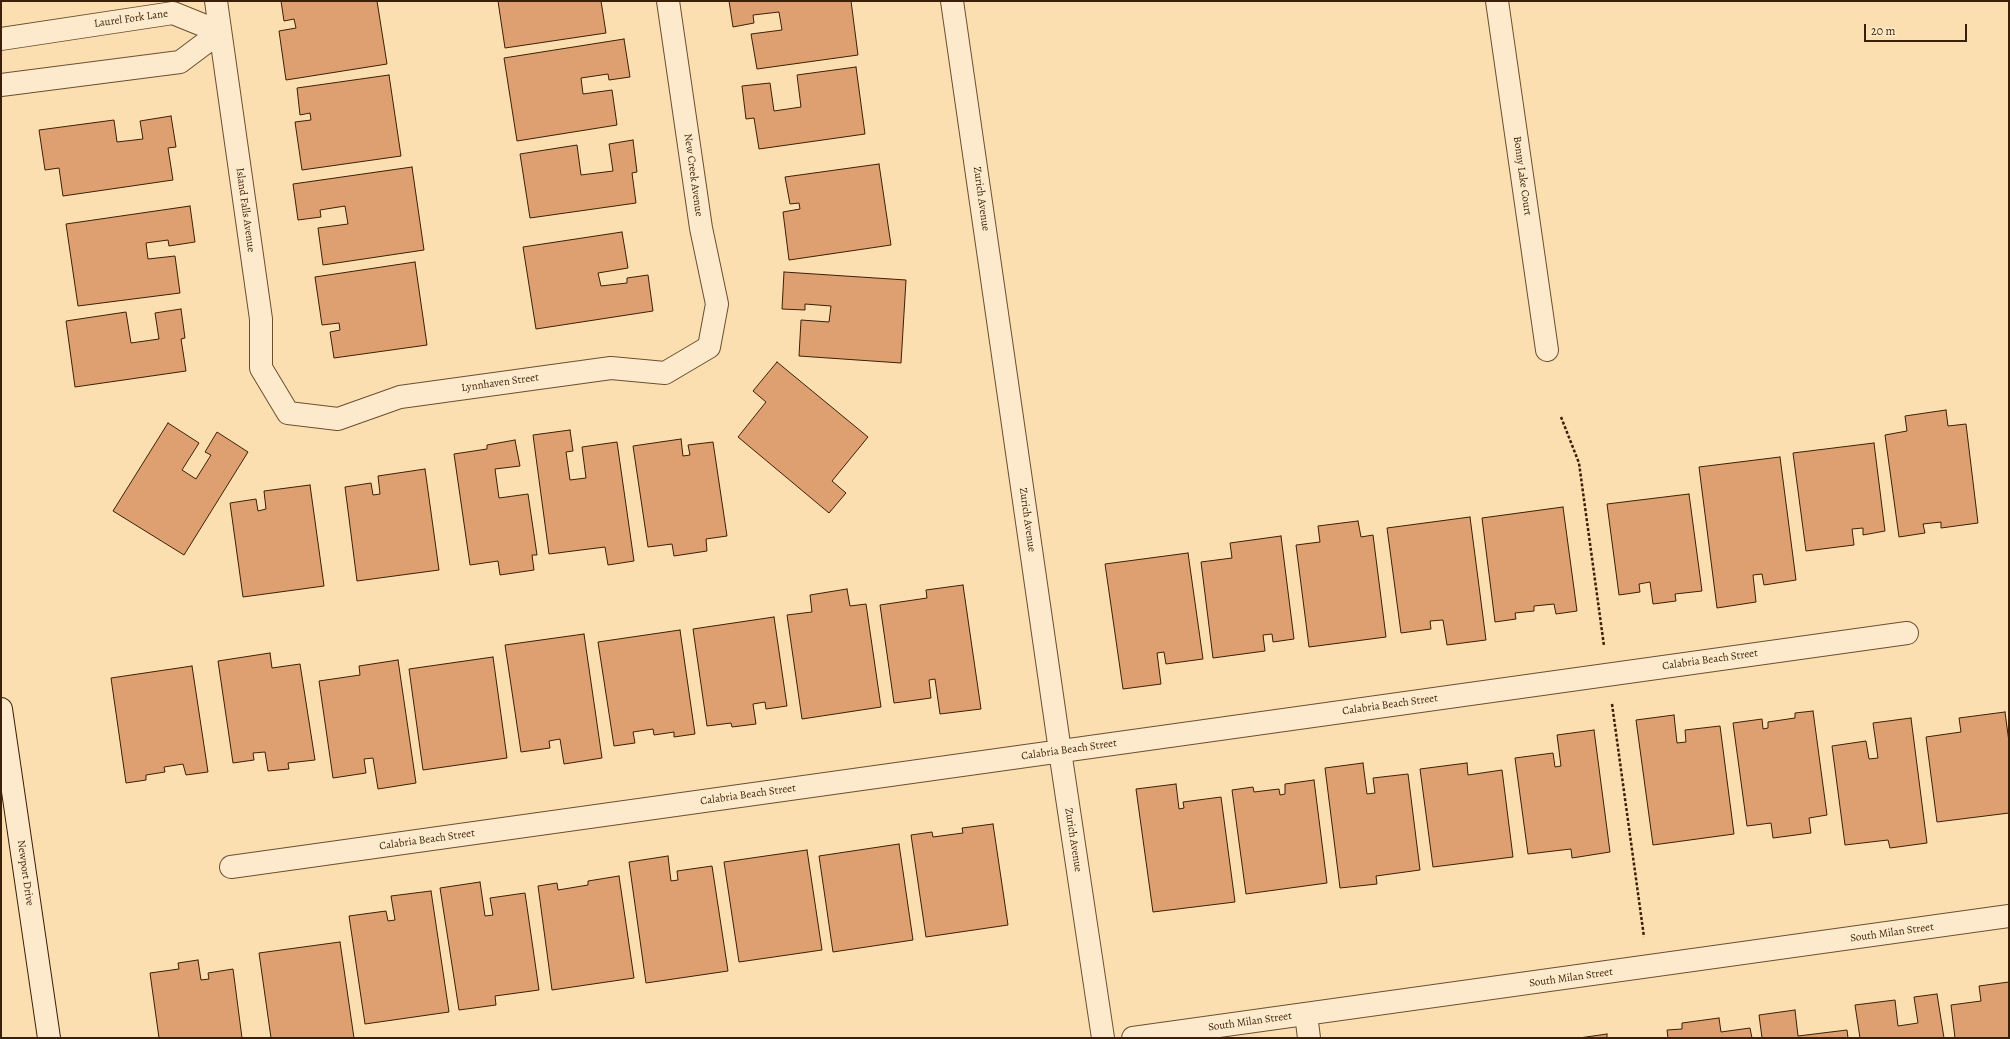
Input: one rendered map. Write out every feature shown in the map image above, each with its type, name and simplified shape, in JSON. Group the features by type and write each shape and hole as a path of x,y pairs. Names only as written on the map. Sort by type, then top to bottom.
{"street":[{"name":"Island Falls Avenue","path":"216,1 261,319 261,368 288,413"},
{"name":"New Creek Avenue","path":"668,1 701,228 717,304 709,347"},
{"name":"Zurich Avenue","path":"952,1 1103,1038"},
{"name":"Bonny Lake Court","path":"1497,1 1547,350"},
{"name":"Laurel Fork Lane","path":"1,39 172,13 220,32"},
{"path":"1,85 180,62 220,32"},
{"name":"Lynnhaven Street","path":"288,413 338,419 408,396 611,368 666,373 709,347"},
{"name":"Calabria Beach Street","path":"230,867 1907,632"},
{"name":"Newport Drive","path":"1,708 49,1038"},
{"name":"South Milan Street","path":"1133,1038 2009,916"},
{"path":"1306,1014 1309,1038"}],"building":[{"path":"281,1 377,1 387,64 286,80 279,31 296,28 294,19 284,21"},
{"path":"498,1 601,1 606,33 505,48"},
{"path":"729,1 851,1 858,55 757,69 751,34 782,30 779,12 753,15 754,23 733,27"},
{"path":"624,39 630,77 609,80 608,74 581,78 583,94 612,90 617,125 517,141 504,58"},
{"path":"856,67 865,134 759,149 754,118 746,119 742,86 770,83 774,111 801,107 797,75"},
{"path":"389,75 401,156 302,170 295,122 311,120 310,113 300,115 297,88"},
{"path":"171,116 176,147 168,148 173,180 63,196 59,168 45,170 39,130 114,120 117,142 143,139 140,121"},
{"path":"633,140 637,172 632,173 636,203 530,218 520,154 577,145 581,175 613,171 609,144"},
{"path":"879,164 891,245 789,260 783,212 800,209 799,203 790,204 785,177"},
{"path":"412,167 424,250 323,265 318,228 348,224 345,206 320,210 321,217 298,220 293,184"},
{"path":"190,206 195,242 169,246 168,240 146,243 148,259 175,256 180,293 78,306 66,224"},
{"path":"622,232 628,268 598,273 601,286 627,283 627,278 648,275 653,311 536,329 523,247"},
{"path":"415,262 427,345 334,358 330,332 340,330 339,323 322,325 315,277"},
{"path":"784,272 906,280 901,363 799,356 801,320 829,322 831,306 805,304 805,310 782,309"},
{"path":"181,309 185,338 181,339 186,371 75,387 66,321 126,312 131,343 159,339 155,313"},
{"path":"777,362 868,437 832,481 846,493 829,513 738,437 766,402 753,391"},
{"path":"1946,410 1948,426 1966,424 1978,523 1941,528 1941,522 1923,524 1925,533 1899,537 1885,435 1907,431 1905,416"},
{"path":"168,423 199,443 182,470 196,479 211,455 205,452 217,432 248,452 184,555 113,511"},
{"path":"570,430 573,451 566,452 570,480 586,478 582,447 617,442 634,561 608,565 605,547 549,554 533,435"},
{"path":"681,439 683,456 690,455 688,445 713,442 727,536 706,539 707,551 674,556 672,544 648,547 633,446"},
{"path":"515,440 520,466 495,469 499,498 528,494 537,555 532,555 534,570 500,575 498,561 470,565 454,454 487,449 487,445"},
{"path":"1874,443 1885,531 1863,535 1863,528 1852,529 1854,545 1806,551 1793,453"},
{"path":"1780,457 1796,580 1764,585 1762,574 1753,575 1756,602 1717,608 1699,467"},
{"path":"425,469 439,570 357,581 345,487 371,483 373,495 380,494 378,476"},
{"path":"310,485 324,586 243,597 230,503 256,499 258,511 266,509 264,491"},
{"path":"1689,494 1702,591 1675,594 1676,601 1653,604 1650,582 1639,584 1640,592 1619,595 1607,504"},
{"path":"1563,507 1577,611 1556,614 1554,604 1534,606 1534,611 1515,613 1516,619 1495,622 1482,518"},
{"path":"1470,517 1486,640 1447,645 1443,620 1430,621 1431,629 1401,633 1387,528"},
{"path":"1358,521 1361,537 1373,535 1386,637 1309,647 1296,545 1320,542 1318,526"},
{"path":"1281,536 1294,639 1273,642 1272,634 1263,635 1265,651 1213,658 1201,562 1232,558 1230,543"},
{"path":"1188,553 1203,659 1166,664 1164,652 1157,653 1161,684 1123,689 1105,564"},
{"path":"963,585 981,709 940,714 935,679 929,680 931,698 894,703 880,605 927,598 926,590"},
{"path":"847,589 850,606 866,604 881,707 802,719 787,615 812,612 810,595"},
{"path":"774,617 787,706 766,709 765,702 753,704 756,724 732,727 731,723 707,726 693,629"},
{"path":"680,630 695,734 674,737 674,732 654,735 653,729 633,732 635,743 614,746 598,642"},
{"path":"584,634 602,758 564,764 560,739 549,741 550,748 521,752 505,645"},
{"path":"270,653 272,668 300,664 315,760 288,763 289,769 268,771 265,752 253,753 254,760 233,763 218,661"},
{"path":"493,657 507,758 423,770 409,669"},
{"path":"398,660 416,783 378,789 373,758 364,759 366,773 333,778 319,681 360,675 359,666"},
{"path":"192,666 208,772 186,775 183,764 164,767 165,772 146,775 146,780 126,783 111,678"},
{"path":"1813,711 1827,815 1809,818 1811,833 1773,838 1771,823 1747,826 1733,723 1762,719 1763,729 1768,728 1768,722 1795,718 1795,713"},
{"path":"2005,712 2009,742 2009,813 1937,822 1926,737 1961,732 1959,718"},
{"path":"1674,715 1677,743 1686,742 1685,730 1720,726 1734,834 1653,845 1636,720"},
{"path":"1911,718 1927,843 1890,848 1888,840 1845,845 1832,746 1866,741 1869,759 1878,758 1873,723"},
{"path":"1594,730 1610,852 1572,858 1571,849 1528,854 1515,758 1553,753 1555,767 1561,766 1557,735"},
{"path":"1363,763 1367,794 1375,793 1373,778 1408,774 1420,870 1376,876 1377,884 1340,888 1325,768"},
{"path":"1467,763 1468,775 1502,770 1513,857 1433,867 1420,769"},
{"path":"1314,780 1327,883 1246,894 1232,790 1253,787 1254,792 1279,789 1280,795 1285,794 1285,784"},
{"path":"1176,784 1179,809 1184,808 1183,802 1221,797 1235,902 1153,912 1136,789"},
{"path":"993,824 1008,925 926,937 911,835 932,832 933,837 963,833 962,828"},
{"path":"899,844 913,940 833,952 819,856"},
{"path":"807,850 822,950 739,962 724,862"},
{"path":"668,856 671,881 678,880 677,871 712,866 728,971 646,983 629,862"},
{"path":"619,876 634,978 552,990 538,886 557,883 558,890 588,885 588,881"},
{"path":"480,882 485,916 493,915 490,898 525,893 539,990 495,996 496,1005 459,1010 440,888"},
{"path":"431,891 449,1012 365,1024 349,916 386,911 388,921 395,920 391,896"},
{"path":"340,942 354,1038 271,1038 259,953"},
{"path":"198,960 201,980 209,979 208,973 233,969 242,1038 159,1038 150,973 179,969 178,963"},
{"path":"2009,982 2009,1038 1955,1038 1951,1005 1981,1001 1979,986"},
{"path":"1937,994 1944,1038 1860,1038 1855,1005 1895,1000 1898,1026 1918,1023 1914,997"},
{"path":"1795,1010 1798,1036 1847,1030 1848,1038 1762,1038 1759,1015"},
{"path":"1719,1018 1721,1032 1750,1028 1752,1038 1668,1038 1667,1030 1682,1029 1682,1023"},
{"path":"1607,1034 1607,1038 1579,1038"}]}
